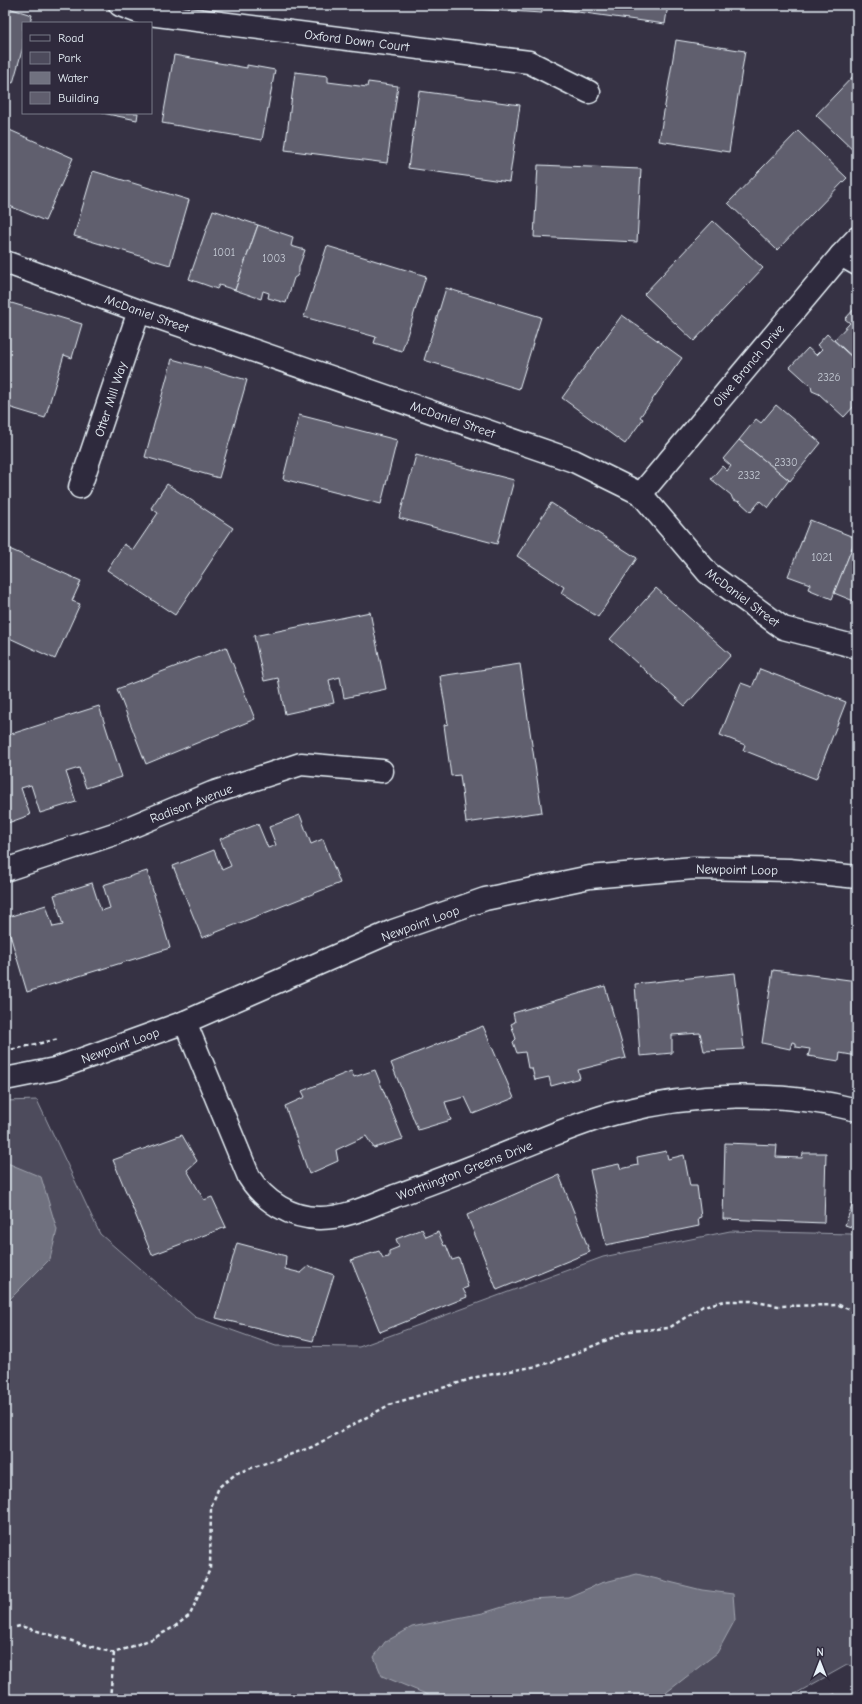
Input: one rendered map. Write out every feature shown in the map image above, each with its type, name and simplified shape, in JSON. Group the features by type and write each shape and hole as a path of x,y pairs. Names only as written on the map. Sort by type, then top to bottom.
{"street":[{"name":"Oxford Down Court","path":"120,5 141,13 529,62 590,92"},
{"name":"Olive Branch Drive","path":"641,494 849,259 857,238"},
{"name":"McDaniel Street","path":"5,262 139,311 574,461 641,494 708,573 783,628 857,647"},
{"name":"Otter Mill Way","path":"80,486 139,311"},
{"name":"Radison Avenue","path":"5,870 114,834 212,793 301,764 382,771"},
{"name":"Newpoint Loop","path":"5,1078 55,1069 185,1022 393,931 485,899 590,877 694,868 789,870 857,877"},
{"name":"Worthington Greens Drive","path":"185,1022 252,1183 256,1189 281,1208 307,1218 341,1216 447,1178 579,1125 616,1113 648,1106 718,1097 758,1097 799,1100 857,1110"}],"path":[{"path":"16,1627 20,1626 114,1653 152,1639 174,1627 190,1615 210,1569 211,1507 219,1487 237,1473 312,1447 389,1405 478,1377 538,1366 628,1331 669,1328 703,1306 725,1301 751,1301 778,1306 839,1305 857,1313"},
{"path":"110,1699 114,1653"}],"green space":[{"path":"37,1100 100,1234 195,1317 276,1346 359,1347 603,1257 730,1231 851,1234 857,1237 857,1667 847,1665 786,1699 5,1699 5,1101"}],"water":[{"path":"5,1162 41,1177 57,1230 50,1259 5,1304"},
{"path":"637,1574 702,1590 733,1594 735,1620 717,1653 658,1699 438,1699 382,1676 374,1657 385,1642 412,1627 483,1613 529,1599 568,1597 601,1583"}],"building":[{"path":"439,5 542,5 542,13 439,7"},
{"path":"564,5 668,5 665,24 563,10"},
{"path":"5,7 32,15 30,22 22,22 22,51 13,83 5,81"},
{"path":"676,40 745,51 729,152 659,141"},
{"path":"174,55 247,68 247,65 275,70 262,140 162,123"},
{"path":"295,72 328,76 328,82 367,87 368,82 398,86 387,163 285,150"},
{"path":"857,72 857,154 816,115"},
{"path":"419,91 520,105 509,182 408,168"},
{"path":"107,114 138,114 137,120"},
{"path":"5,128 73,158 45,221 5,204"},
{"path":"798,131 847,178 777,250 728,203"},
{"path":"538,165 641,169 637,242 534,237"},
{"path":"93,171 189,200 170,265 74,236"},
{"path":"213,210 258,225 235,290 219,285 217,289 189,279"},
{"path":"713,221 763,268 694,341 644,294"},
{"path":"258,225 293,237 291,246 305,250 299,267 299,272 294,278 286,303 268,298 269,293 263,291 261,299 235,290"},
{"path":"327,246 426,276 402,351 374,343 376,337 304,317"},
{"path":"446,288 541,317 519,389 424,360"},
{"path":"8,302 82,324 72,358 64,355 45,418 5,406 5,313"},
{"path":"857,306 857,361 834,340 850,323 845,319"},
{"path":"622,315 682,358 640,417 643,419 625,444 562,398"},
{"path":"827,334 857,362 857,403 844,417 819,394 812,391 811,386 790,367 808,348 816,355 822,349 817,345"},
{"path":"172,359 247,380 219,478 145,457"},
{"path":"776,405 821,443 790,481 739,440 756,419 761,423"},
{"path":"299,415 397,440 381,504 283,479"},
{"path":"739,440 789,480 768,508 760,501 751,512 740,502 733,500 731,495 711,479 722,466 727,471 731,466 723,459"},
{"path":"416,455 514,480 497,544 399,518"},
{"path":"167,484 233,528 175,615 107,570 124,544 133,550 158,513 151,508"},
{"path":"551,503 637,558 598,617 561,593 564,587 517,556"},
{"path":"810,520 856,538 832,599 808,589 810,584 788,576"},
{"path":"856,538 857,609 854,607 856,602 834,593"},
{"path":"5,547 81,581 72,601 80,604 55,659 5,636"},
{"path":"656,588 731,655 685,706 610,639"},
{"path":"370,612 386,689 344,698 340,677 329,680 334,703 285,714 278,678 264,681 254,636"},
{"path":"226,647 255,719 146,764 117,689"},
{"path":"520,664 542,812 466,823 460,775 451,776 444,725 448,724 440,676"},
{"path":"760,669 846,702 816,779 743,750 745,745 720,735 741,683 752,687"},
{"path":"99,706 122,777 86,788 79,768 66,772 76,802 40,813 31,785 21,788 30,815 5,824 5,736"},
{"path":"300,815 311,844 323,839 340,883 202,938 173,866 214,850 222,870 231,866 220,839 258,824 268,848 276,845 269,827"},
{"path":"147,871 170,948 27,992 5,918 46,905 53,927 63,925 54,895 92,883 101,911 110,908 103,885"},
{"path":"773,970 857,981 857,1056 840,1053 839,1061 808,1056 810,1049 796,1047 796,1043 792,1042 790,1049 762,1043"},
{"path":"735,973 744,1049 704,1051 700,1033 672,1035 672,1053 640,1056 635,984"},
{"path":"605,986 626,1058 578,1070 580,1078 551,1086 549,1077 535,1080 532,1068 528,1068 525,1052 517,1053 513,1042 516,1039 511,1024 515,1022 513,1013"},
{"path":"483,1026 514,1098 473,1114 465,1097 445,1102 451,1120 418,1130 391,1063"},
{"path":"375,1070 403,1139 374,1148 366,1136 336,1150 338,1161 309,1174 285,1106 305,1097 302,1091 351,1071 354,1077"},
{"path":"182,1135 197,1161 187,1170 204,1200 212,1197 226,1227 152,1255 113,1160"},
{"path":"725,1143 777,1145 776,1157 802,1158 803,1153 826,1153 824,1223 723,1219"},
{"path":"666,1151 668,1159 684,1155 690,1186 697,1186 701,1217 698,1218 699,1226 606,1245 590,1170 619,1164 621,1169 638,1165 637,1157"},
{"path":"559,1175 590,1252 497,1290 467,1215"},
{"path":"857,1192 857,1229 845,1225"},
{"path":"422,1229 426,1237 438,1232 444,1246 446,1245 452,1260 459,1258 468,1287 463,1289 467,1297 380,1332 351,1260 379,1251 383,1258 389,1257 389,1251 399,1247 396,1239"},
{"path":"237,1243 286,1256 285,1269 301,1273 309,1266 334,1275 313,1341 216,1318"},
{"path":"835,1694 836,1699 822,1699"}]}
